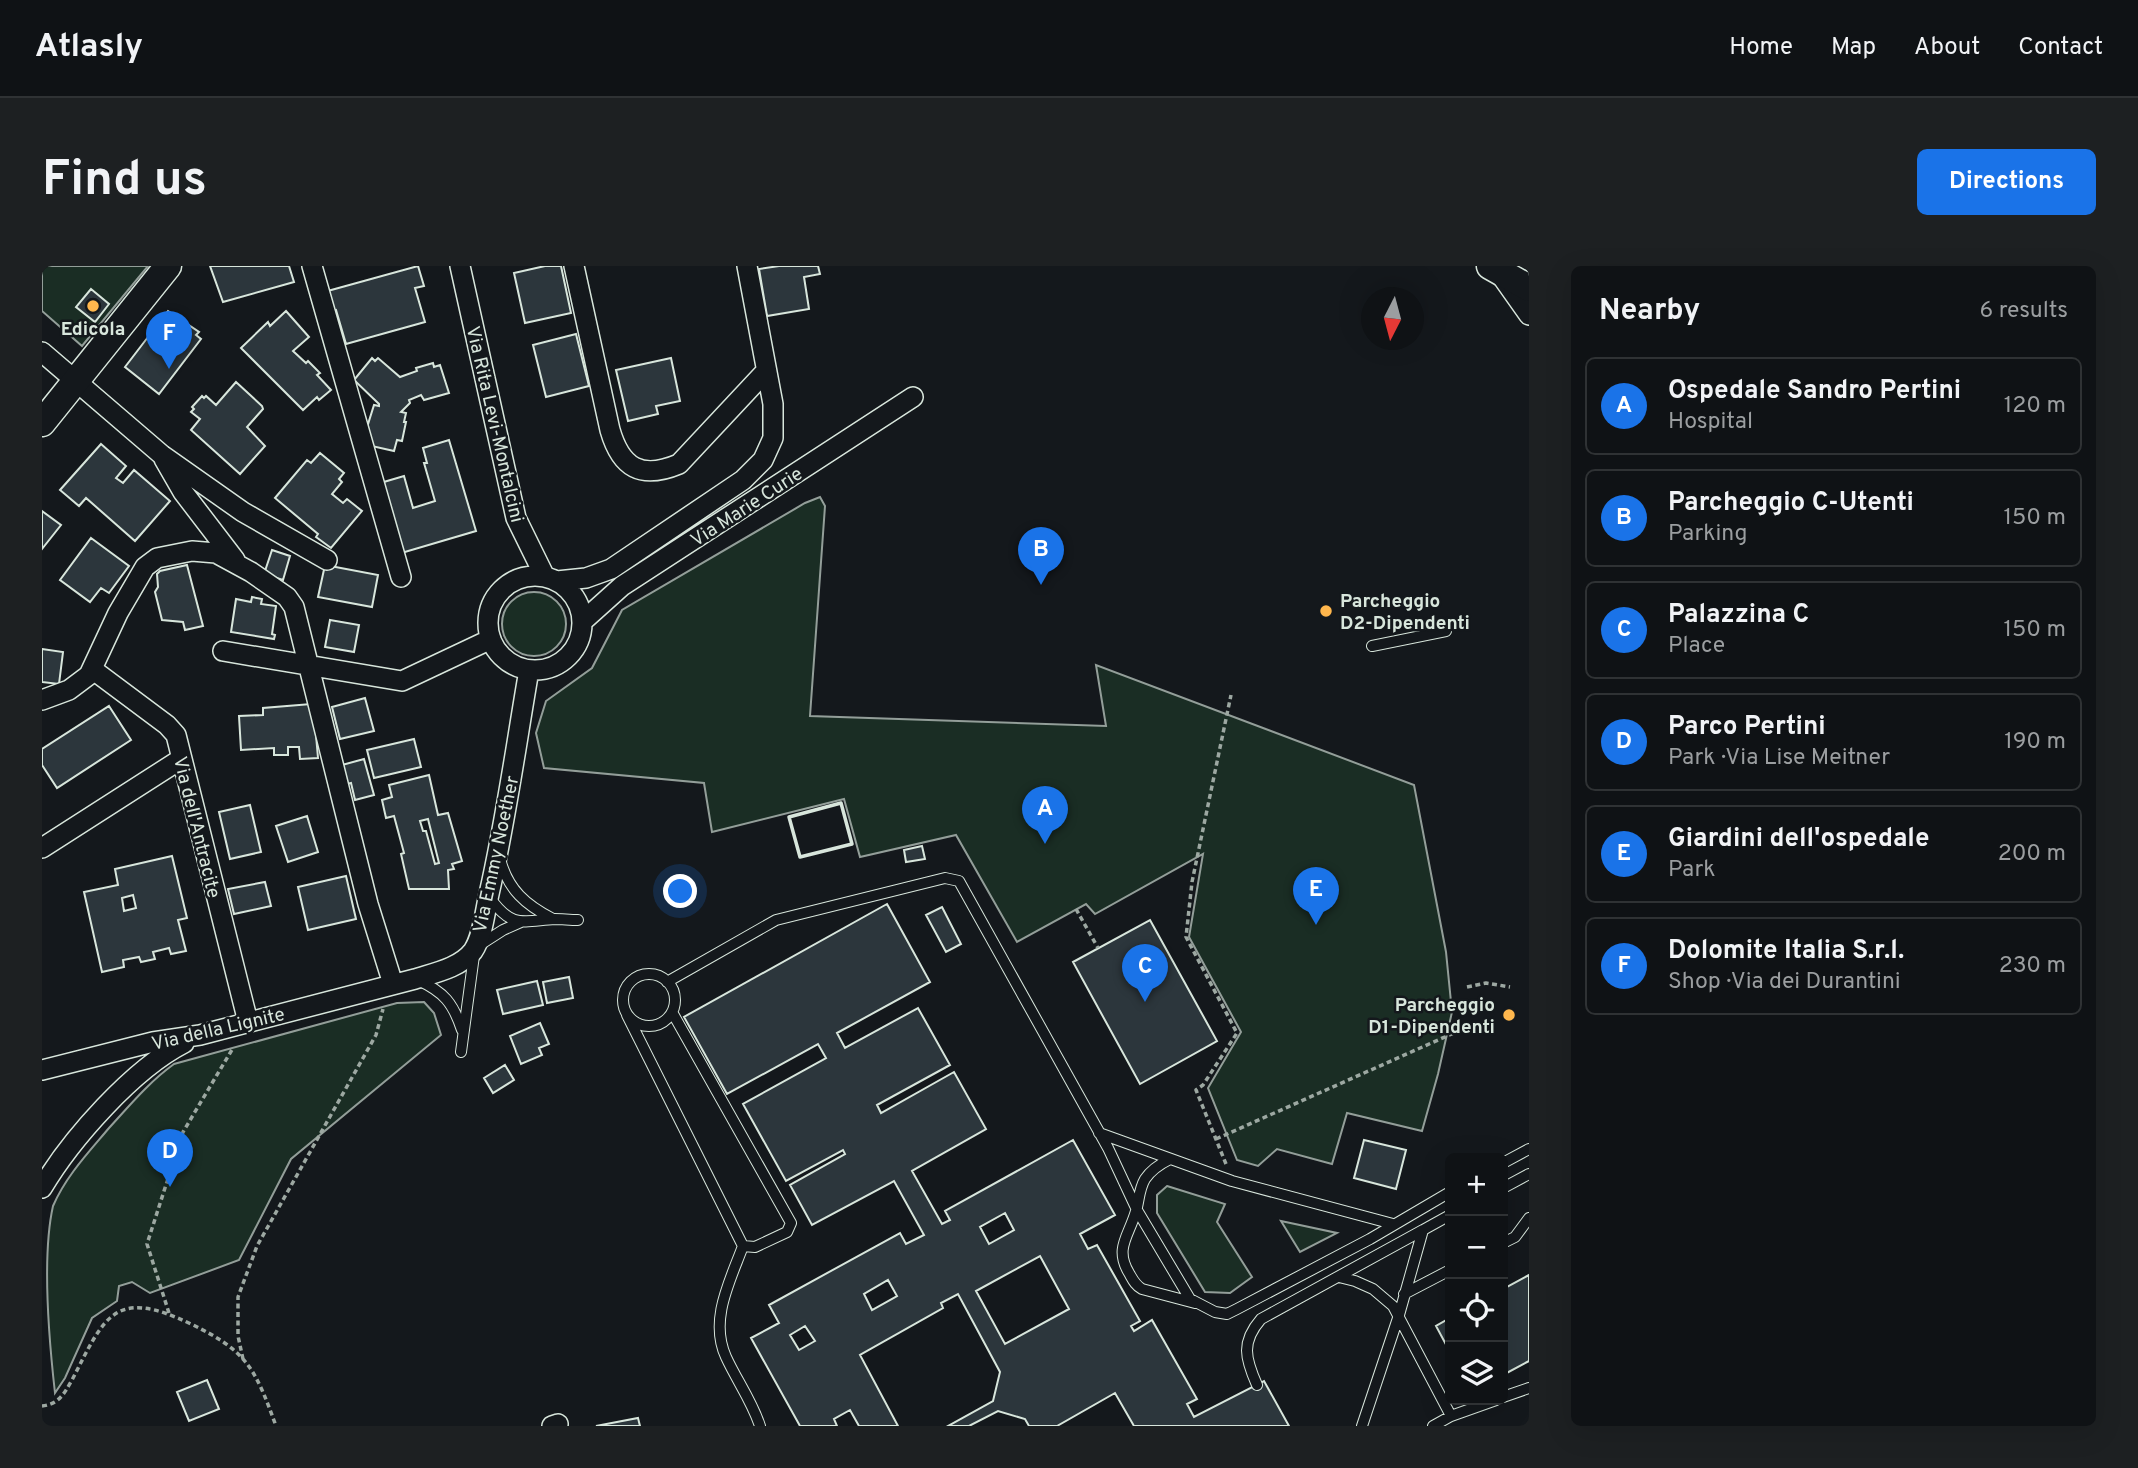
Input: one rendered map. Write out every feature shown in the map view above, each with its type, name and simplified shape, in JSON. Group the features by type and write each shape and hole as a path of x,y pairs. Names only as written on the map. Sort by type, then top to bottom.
{"street":[{"path":"42,423 168,266"},
{"path":"313,266 401,577"},
{"name":"Via Rita Levi-Montalcini","path":"460,266 516,518 551,579"},
{"path":"575,266 610,430 614,444 627,464 640,470 660,472 679,464 766,371"},
{"path":"551,579 575,596 583,621 581,636 570,656 551,668 529,670 505,660 491,639 489,615 500,592 521,578 586,578 611,569 743,480 763,460 774,438 773,404 747,266"},
{"path":"1494,268 1529,288"},
{"path":"1494,268 1529,315"},
{"path":"42,352 162,455 243,512 327,560"},
{"name":"Via Marie Curie","path":"583,621 622,586 913,397"},
{"path":"162,455 183,492 238,563"},
{"path":"42,700 76,686 92,669 118,613 145,567 152,561 187,551 216,553 238,563 291,601 369,904 393,984"},
{"path":"223,651 402,681 491,639"},
{"name":"Via dell'Antracite","path":"92,669 167,725 176,735 248,1022"},
{"name":"Via Emmy Noether","path":"393,984 455,965 475,948 499,851 529,670"},
{"path":"42,848 181,759"},
{"name":"Via della Lignite","path":"42,1070 200,1035 393,984"},
{"path":"42,1188 63,1156 131,1081 162,1055 200,1035"},
{"path":"123,1050 130,1053 135,1061 131,1081"}],"lane":[{"path":"1372,646 1446,631"},
{"path":"499,851 508,882 515,892 524,902 553,919"},
{"path":"667,982 776,920 945,878 954,879 962,884 1099,1132 1136,1210 1189,1299 1215,1312 1227,1314 1370,1239 1445,1195"},
{"path":"489,895 509,918 522,922 578,920"},
{"path":"461,1052 475,948 522,922"},
{"path":"627,1015 645,1026 656,1025 672,1012 675,1002 673,991 660,976 640,975 625,988 623,997 627,1015 743,1246 719,1316 724,1354 754,1408 760,1426"},
{"path":"415,979 443,995 456,1010 464,1033"},
{"path":"672,1012 791,1223 787,1232 755,1247 743,1246"},
{"path":"1099,1132 1231,1181 1393,1224"},
{"path":"1508,1160 1529,1149"},
{"path":"1170,1159 1156,1167 1141,1186 1136,1210 1121,1250 1121,1260 1136,1286 1196,1303"},
{"path":"1508,1185 1529,1174"},
{"path":"1508,1240 1515,1237 1529,1218"},
{"path":"1257,1385 1249,1366 1246,1346 1251,1331 1261,1319 1445,1219"},
{"path":"1363,1426 1423,1230"},
{"path":"1404,1294 1445,1273"},
{"path":"1339,1278 1373,1289 1393,1306 1451,1416"},
{"path":"1508,1395 1527,1388"},
{"path":"1433,1426 1482,1405"}],"path":[{"path":"1231,695 1192,882 1186,937 1237,1032 1203,1084 1196,1090 1231,1181"},
{"path":"1076,909 1098,948"},
{"path":"1467,987 1486,983 1510,987"},
{"path":"243,1359 238,1336 238,1297 257,1246 376,1035 385,1003"},
{"path":"169,1313 147,1244 183,1132 248,1022"},
{"path":"1216,1139 1465,1028"},
{"path":"42,1406 51,1405 64,1395 96,1332 116,1312 138,1307 169,1313 220,1338 243,1359 262,1388 276,1426"}],"green space":[{"path":"42,266 148,266 82,346 42,311"},
{"path":"820,497 825,506 810,716 1106,726 1096,665 1414,785 1446,952 1452,1012 1422,1131 1347,1113 1332,1164 1277,1149 1258,1166 1237,1160 1208,1088 1241,1032 1189,937 1203,854 1095,914 1086,904 1017,942 956,835 860,857 844,799 712,832 704,783 544,768 536,733 546,701 592,668 622,610 805,503"},
{"path":"528,592 540,592 557,601 564,612 564,636 557,647 540,656 528,656 516,651 507,642 502,630 502,618 507,606 516,597"},
{"path":"424,1002 434,1013 441,1035 291,1159 239,1260 150,1293 132,1282 119,1286 117,1301 92,1318 65,1378 55,1393 47,1273 53,1206 78,1165 140,1094 174,1064 397,1003"},
{"path":"1167,1186 1225,1204 1217,1222 1252,1277 1230,1293 1205,1292 1157,1213 1157,1195"},
{"path":"1281,1221 1337,1233 1300,1252"}],"building":[{"path":"210,266 289,266 294,282 223,302"},
{"path":"418,266 424,286 415,288 425,322 346,344 336,310 329,312 324,292"},
{"path":"545,266 561,266 571,313 525,323 514,273"},
{"path":"818,266 820,274 804,277 809,309 767,316 759,269"},
{"name":"Edicola","path":"91,289 109,304 95,322 76,307"},
{"path":"168,311 199,332 196,335 201,339 159,394 125,367"},
{"path":"286,311 309,337 293,351 320,373 317,375 331,390 319,400 317,397 303,410 241,348 268,322 270,326"},
{"path":"576,334 589,386 546,397 533,345"},
{"path":"372,358 375,361 378,358 400,377 417,371 416,368 433,363 434,367 440,365 449,393 424,400 421,395 409,400 410,403 401,412 406,413 402,441 397,440 394,451 367,445 364,437 374,405 379,404 354,380"},
{"path":"671,358 680,401 656,406 658,414 628,421 616,370"},
{"path":"236,382 262,406 263,409 247,427 265,446 240,474 191,430 200,419 191,412 194,409 192,407 202,396 206,396 216,405"},
{"path":"449,440 476,531 398,554 377,484 404,476 413,508 435,501 424,463 427,463 423,448"},
{"path":"101,444 126,466 116,478 123,483 134,470 170,501 135,541 86,498 79,506 60,490"},
{"path":"320,453 344,473 339,479 342,482 332,494 343,503 347,499 362,511 331,548 275,498 307,460 311,463"},
{"path":"42,511 61,525 42,549"},
{"path":"91,538 129,566 109,593 101,588 90,602 60,580"},
{"path":"272,550 290,556 283,580 264,574"},
{"path":"187,565 203,626 185,630 183,622 162,620 155,592 158,587 157,574 160,571"},
{"path":"325,565 378,575 372,607 318,597"},
{"path":"252,597 262,599 261,604 276,606 272,634 275,635 274,639 231,632 236,599 251,602"},
{"path":"330,620 359,625 354,652 325,647"},
{"path":"42,649 63,652 59,684 42,682"},
{"path":"365,698 374,731 340,739 332,707"},
{"path":"311,704 318,758 300,759 299,747 288,747 288,755 274,755 274,748 241,750 239,716 263,715 263,708"},
{"path":"109,706 131,740 57,788 42,765 42,749"},
{"path":"414,739 421,767 374,778 367,750"},
{"path":"364,759 374,795 355,800 351,783 347,784 342,765"},
{"path":"429,775 438,815 448,813 462,861 452,864 454,869 448,870 449,889 409,889 401,854 404,853 394,816 386,818 382,800 392,797 389,785","holes":["428,819 439,863 435,864 426,831 423,831 420,821"]},
{"path":"250,805 261,852 230,859 219,812"},
{"path":"307,816 318,852 288,862 276,826"},
{"path":"922,846 925,859 906,862 904,850"},
{"path":"172,856 187,918 178,920 186,951 171,954 169,948 153,952 155,959 141,962 139,957 123,960 124,967 102,972 84,892 118,885 115,869","holes":["133,895 136,908 124,911 122,898"]},
{"path":"346,876 356,919 308,930 298,887"},
{"path":"265,882 271,906 234,914 228,889"},
{"path":"887,904 930,982 837,1033 845,1048 918,1008 950,1065 877,1105 881,1113 954,1072 986,1129 912,1171 942,1224 950,1220 945,1211 1073,1140 1115,1215 1080,1234 1088,1249 1097,1245 1140,1321 1131,1326 1134,1331 1152,1320 1197,1399 1187,1404 1194,1417 1264,1381 1289,1426 1134,1426 1115,1393 1057,1426 1029,1426 1025,1419 998,1411 969,1426 948,1426 993,1401 1000,1372 958,1294 941,1303 943,1308 860,1355 898,1426 859,1426 850,1410 834,1419 837,1426 800,1426 751,1338 779,1323 769,1305 900,1233 906,1244 924,1235 894,1181 812,1225 790,1185 845,1154 843,1150 786,1181 743,1104 826,1058 818,1044 727,1094 684,1017","holes":["1005,1213 1014,1230 989,1244 980,1227","1040,1256 1069,1309 1005,1344 976,1291","888,1280 897,1296 872,1310 864,1294","805,1326 815,1341 799,1350 790,1335"]},
{"path":"942,907 961,944 946,952 926,915"},
{"path":"1150,920 1217,1041 1140,1084 1073,962"},
{"path":"569,977 573,998 547,1003 543,982"},
{"path":"537,981 543,1005 503,1014 497,990"},
{"path":"540,1023 549,1044 539,1048 542,1055 521,1064 510,1036"},
{"path":"505,1065 514,1080 493,1093 484,1078"},
{"path":"1364,1140 1406,1150 1396,1189 1354,1178"},
{"path":"1529,1275 1529,1361 1508,1372 1508,1342 1508,1286"},
{"path":"1445,1321 1445,1343 1436,1326"},
{"path":"207,1380 219,1409 189,1421 177,1392"},
{"path":"638,1418 640,1426 596,1426"}],"wall":[{"path":"841,803 852,844 800,857 789,817 841,803"}],"place":[{"name":"Edicola","path":"93,306"},
{"name":"Dolomite Italia S.r.l.","path":"169,369"},
{"name":"Parcheggio C-Utenti","path":"1041,585"},
{"name":"Parcheggio D2-Dipendenti","path":"1326,611"},
{"name":"Ospedale Sandro Pertini","path":"1045,844"},
{"name":"Giardini dell'ospedale","path":"1316,925"},
{"name":"Palazzina C","path":"1145,1002"},
{"name":"Parcheggio D1-Dipendenti","path":"1509,1015"},
{"name":"Parco Pertini","path":"170,1187"}]}
